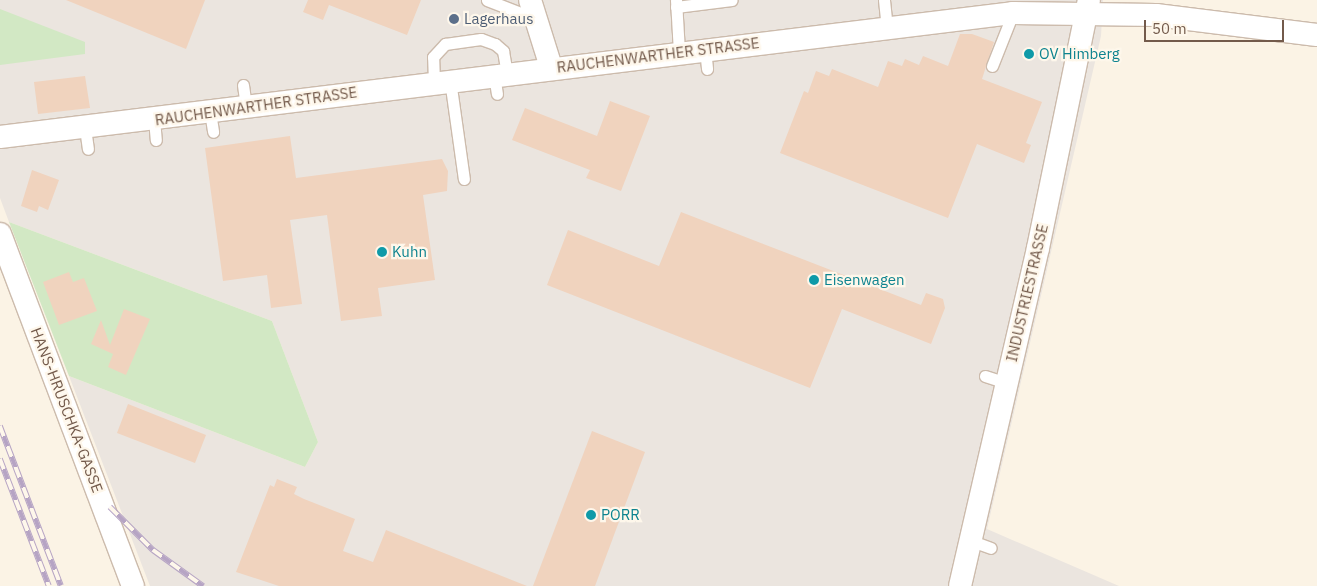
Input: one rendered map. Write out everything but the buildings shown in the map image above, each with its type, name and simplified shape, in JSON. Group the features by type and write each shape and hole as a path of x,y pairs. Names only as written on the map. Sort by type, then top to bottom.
{"street":[{"name":"RAUCHENWARTHER STRASSE","path":"0,137 87,138 211,122 246,107 442,81 499,80 551,67 679,52 706,59 887,28 1013,13 1087,7 1317,34"},
{"name":"INDUSTRIESTRASSE","path":"960,586 996,379 1038,248 1087,7"},
{"path":"533,9 551,67"},
{"name":"HANS-HRUSCHKA-GASSE","path":"0,234 133,586"}],"lane":[{"path":"487,0 533,9"},
{"path":"679,52 676,3 732,0"},
{"path":"884,0 887,28"},
{"path":"992,66 1013,13"},
{"path":"434,54 445,44 484,40 502,48 499,80"},
{"path":"423,51 434,54"},
{"path":"434,54 464,179"},
{"path":"242,85 246,107"},
{"path":"969,540 991,548"}],"shaded area":[{"path":"0,0 1103,0 1101,36 987,529 1119,586 150,586 69,376 305,467 318,442 272,321 9,222 0,198"}],"green space":[{"path":"0,9 85,42 85,54 0,65"},
{"path":"9,222 272,321 318,442 305,467 69,376"}],"railway":[{"path":"0,426 61,586"},
{"path":"0,459 49,586"},
{"path":"110,507 153,550 203,586"}],"place":[{"name":"Lagerhaus","path":"454,19"},
{"name":"OV Himberg","path":"1029,54"},
{"name":"Kuhn","path":"382,252"},
{"name":"Eisenwagen","path":"814,280"},
{"name":"PORR","path":"591,515"}]}
